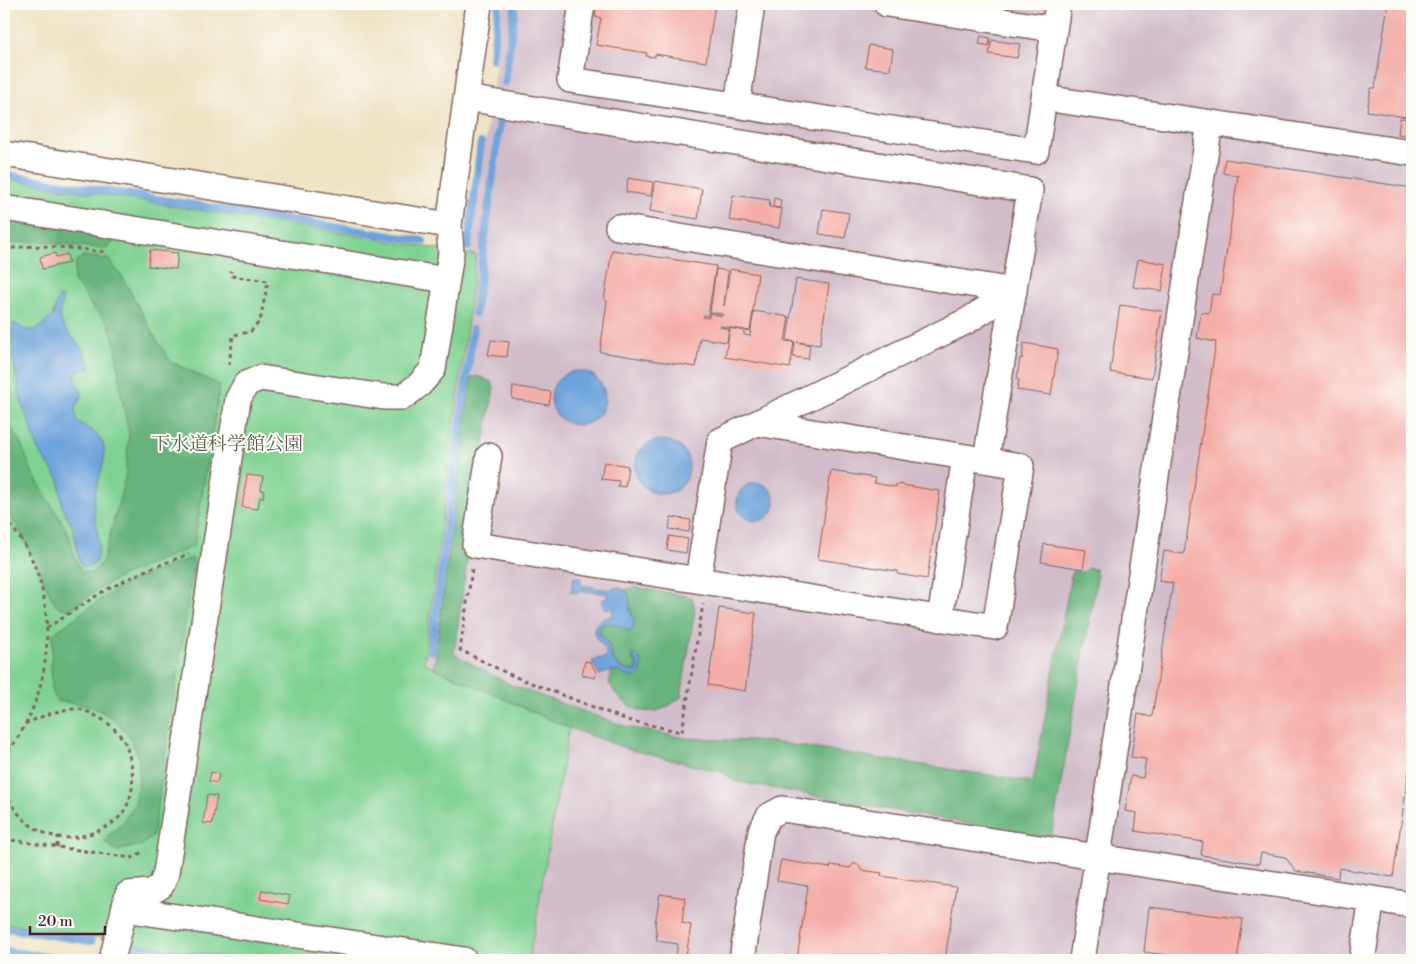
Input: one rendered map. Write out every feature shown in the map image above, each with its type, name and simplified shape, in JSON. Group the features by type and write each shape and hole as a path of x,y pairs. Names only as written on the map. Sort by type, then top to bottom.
{"street":[{"path":"112,960 128,894 151,892 161,886 166,873 238,399 246,384 260,378 384,397 403,396 420,384 433,369 451,252 449,225 479,4"},
{"path":"582,4 570,80 1036,151 1058,4"},
{"path":"737,106 752,4"},
{"path":"887,4 1054,29"},
{"path":"466,98 1030,190 1014,291 940,618"},
{"path":"1044,98 1412,153"},
{"path":"1089,959 1098,857 1210,123"},
{"path":"4,154 449,225"},
{"path":"4,208 446,280"},
{"path":"618,227 1014,291"},
{"path":"703,581 720,441 967,321 1014,291"},
{"path":"489,456 475,545 995,628 1021,466 757,423"},
{"path":"742,960 760,831 769,816 782,809 1412,905"},
{"path":"1362,960 1372,899"},
{"path":"124,909 464,960"}],"path":[{"path":"4,250 14,247 44,247 116,253 130,229"},
{"path":"4,518 19,536 34,564 44,597 47,628 47,657 38,694 27,723 4,756"},
{"path":"475,545 460,650 513,676 627,720 682,732 703,581"},
{"path":"47,628 102,592 144,571 193,553"},
{"path":"7,752 4,770 5,790 15,809 28,823 42,832 58,838 76,838 96,832 114,822 127,806 133,785 132,765 125,742 113,727 97,715 76,709 55,711 27,723"},
{"path":"57,847 58,838"}],"shaded area":[{"path":"504,4 1412,4 1412,960 529,960 569,728 424,663 476,256 470,254"}],"green space":[{"name":"下水道科学館公園","path":"4,179 476,255 424,663 569,727 529,960 243,960 4,923"},
{"path":"4,216 116,233 112,244 106,249 40,241 4,244"},
{"path":"82,256 108,259 123,278 171,362 220,385 194,546 124,575 100,588 68,610 56,606 18,527 4,509 4,417 19,439 33,474 69,534 75,558 81,571 91,573 97,569 104,558 125,478 129,434 121,394 116,349 109,324 93,308 79,287 74,283 75,264"},
{"path":"478,376 492,382 494,388 482,453 454,654 511,685 627,727 686,738 773,742 1033,782 1072,571 1084,572 1088,568 1095,569 1097,578 1051,839 733,781 725,773 631,750 569,728 434,668 471,378"},
{"path":"192,558 194,563 153,836 142,845 116,851 105,842 108,835 123,823 135,803 139,777 138,755 130,737 113,718 91,706 57,701 52,691 51,662 53,634 98,601 129,582"},
{"path":"635,587 692,597 695,609 681,697 667,707 656,711 648,712 632,707 619,697 609,683 612,671 617,671 631,677 642,670 636,662 637,671 628,672 616,664 612,658 610,647 599,632 600,626 607,623 632,629 634,620 630,610 629,596 625,590"}],"water":[{"path":"59,297 62,298 61,321 83,350 91,368 79,370 75,373 76,383 81,389 82,396 75,408 77,421 101,439 104,450 103,464 94,500 99,548 95,564 90,567 82,566 79,560 73,528 62,506 59,480 38,450 22,405 13,360 12,324 14,323 25,330 36,330 52,317"},
{"path":"578,371 588,373 597,379 603,388 605,398 603,408 597,417 588,423 578,425 568,423 559,417 553,408 551,398 553,388 559,379 568,373"},
{"path":"662,440 672,442 681,448 687,457 689,467 687,477 681,486 672,492 662,494 652,492 643,486 637,477 635,467 637,457 643,448 652,442"},
{"path":"756,483 770,488 775,502 770,516 756,521 742,516 737,502 742,488"},
{"path":"574,577 581,578 581,585 609,590 618,587 625,590 629,596 630,610 634,620 632,629 629,631 614,624 604,624 600,626 599,632 609,646 612,658 619,667 630,671 637,671 638,667 632,655 634,654 639,658 642,669 637,676 629,677 616,671 599,675 592,663 594,659 604,658 606,650 596,637 594,629 601,620 612,616 613,610 605,608 602,603 608,594 580,590 578,593 571,592"}],"building":[{"path":"597,4 715,4 706,62 655,54 655,57 646,56 647,53 596,45 601,18 595,17"},
{"path":"1388,4 1412,4 1412,118 1367,111 1371,88 1375,88"},
{"path":"981,36 990,38 989,46 979,44"},
{"path":"992,40 1020,44 1017,58 989,54"},
{"path":"869,45 893,49 890,70 865,67"},
{"path":"1400,118 1412,120 1412,136 1398,134"},
{"path":"1225,159 1412,188 1412,750 1393,877 1339,868 1338,878 1296,871 1285,857 1261,853 1259,864 1201,855 1203,842 1135,831 1137,813 1125,811 1131,776 1143,778 1146,759 1131,757 1138,714 1152,717 1173,583 1159,581 1164,551 1184,554 1216,342 1197,338 1201,312 1209,313 1212,294 1220,295 1238,176 1223,173"},
{"path":"628,178 653,182 651,196 626,192"},
{"path":"655,181 702,189 698,219 650,211"},
{"path":"733,195 770,200 769,207 782,209 779,228 729,220"},
{"path":"774,198 781,200 780,208 773,207"},
{"path":"823,209 849,213 845,238 819,234"},
{"path":"150,250 178,253 176,269 148,266"},
{"path":"612,250 716,266 708,316 704,315 703,317 709,318 709,313 722,316 723,314 710,312 716,269 728,271 724,306 730,269 758,274 750,331 720,326 729,329 727,342 700,338 696,367 600,352 607,301 604,300"},
{"path":"55,253 56,257 67,254 69,263 42,269 40,257"},
{"path":"1138,259 1166,264 1162,291 1133,287"},
{"path":"796,279 829,284 820,345 797,342 810,345 808,359 793,357 795,342 787,340"},
{"path":"1120,305 1162,311 1152,378 1110,372"},
{"path":"754,311 789,317 785,341 794,342 790,368 725,357 730,328 744,331 744,335 750,336"},
{"path":"491,340 509,342 507,357 488,355"},
{"path":"1024,343 1058,349 1051,395 1017,390 1020,358 1022,359"},
{"path":"513,386 551,392 549,405 512,399"},
{"path":"604,462 628,466 625,487 618,486 619,481 601,479"},
{"path":"831,471 875,478 874,483 896,487 896,484 940,491 927,579 897,574 897,571 818,559"},
{"path":"247,475 263,477 261,490 264,490 263,498 260,497 258,509 242,507"},
{"path":"671,517 691,520 689,532 669,529"},
{"path":"669,536 688,539 686,553 667,550"},
{"path":"1044,544 1086,550 1083,569 1041,562"},
{"path":"719,608 756,613 745,691 708,685"},
{"path":"585,661 590,662 596,672 595,678 582,675"},
{"path":"211,772 219,774 217,783 209,781"},
{"path":"207,795 217,796 212,824 203,823"},
{"path":"781,860 830,868 831,865 850,868 853,864 858,864 861,870 882,873 881,876 956,887 945,960 797,959 808,886 777,881"},
{"path":"262,890 290,896 288,904 260,899"},
{"path":"660,894 685,898 682,923 691,925 686,956 676,955 678,944 657,941 655,924"},
{"path":"1149,907 1243,919 1237,960 1207,960 1144,952"}],"waterway":[{"path":"492,59 499,4"},
{"path":"505,82 515,4"},
{"path":"475,313 500,121"},
{"path":"468,247 481,143"},
{"path":"4,175 423,241"},
{"path":"431,651 473,329"},
{"path":"4,928 91,941"},
{"path":"137,948 216,960"},
{"path":"4,951 68,960"}]}
